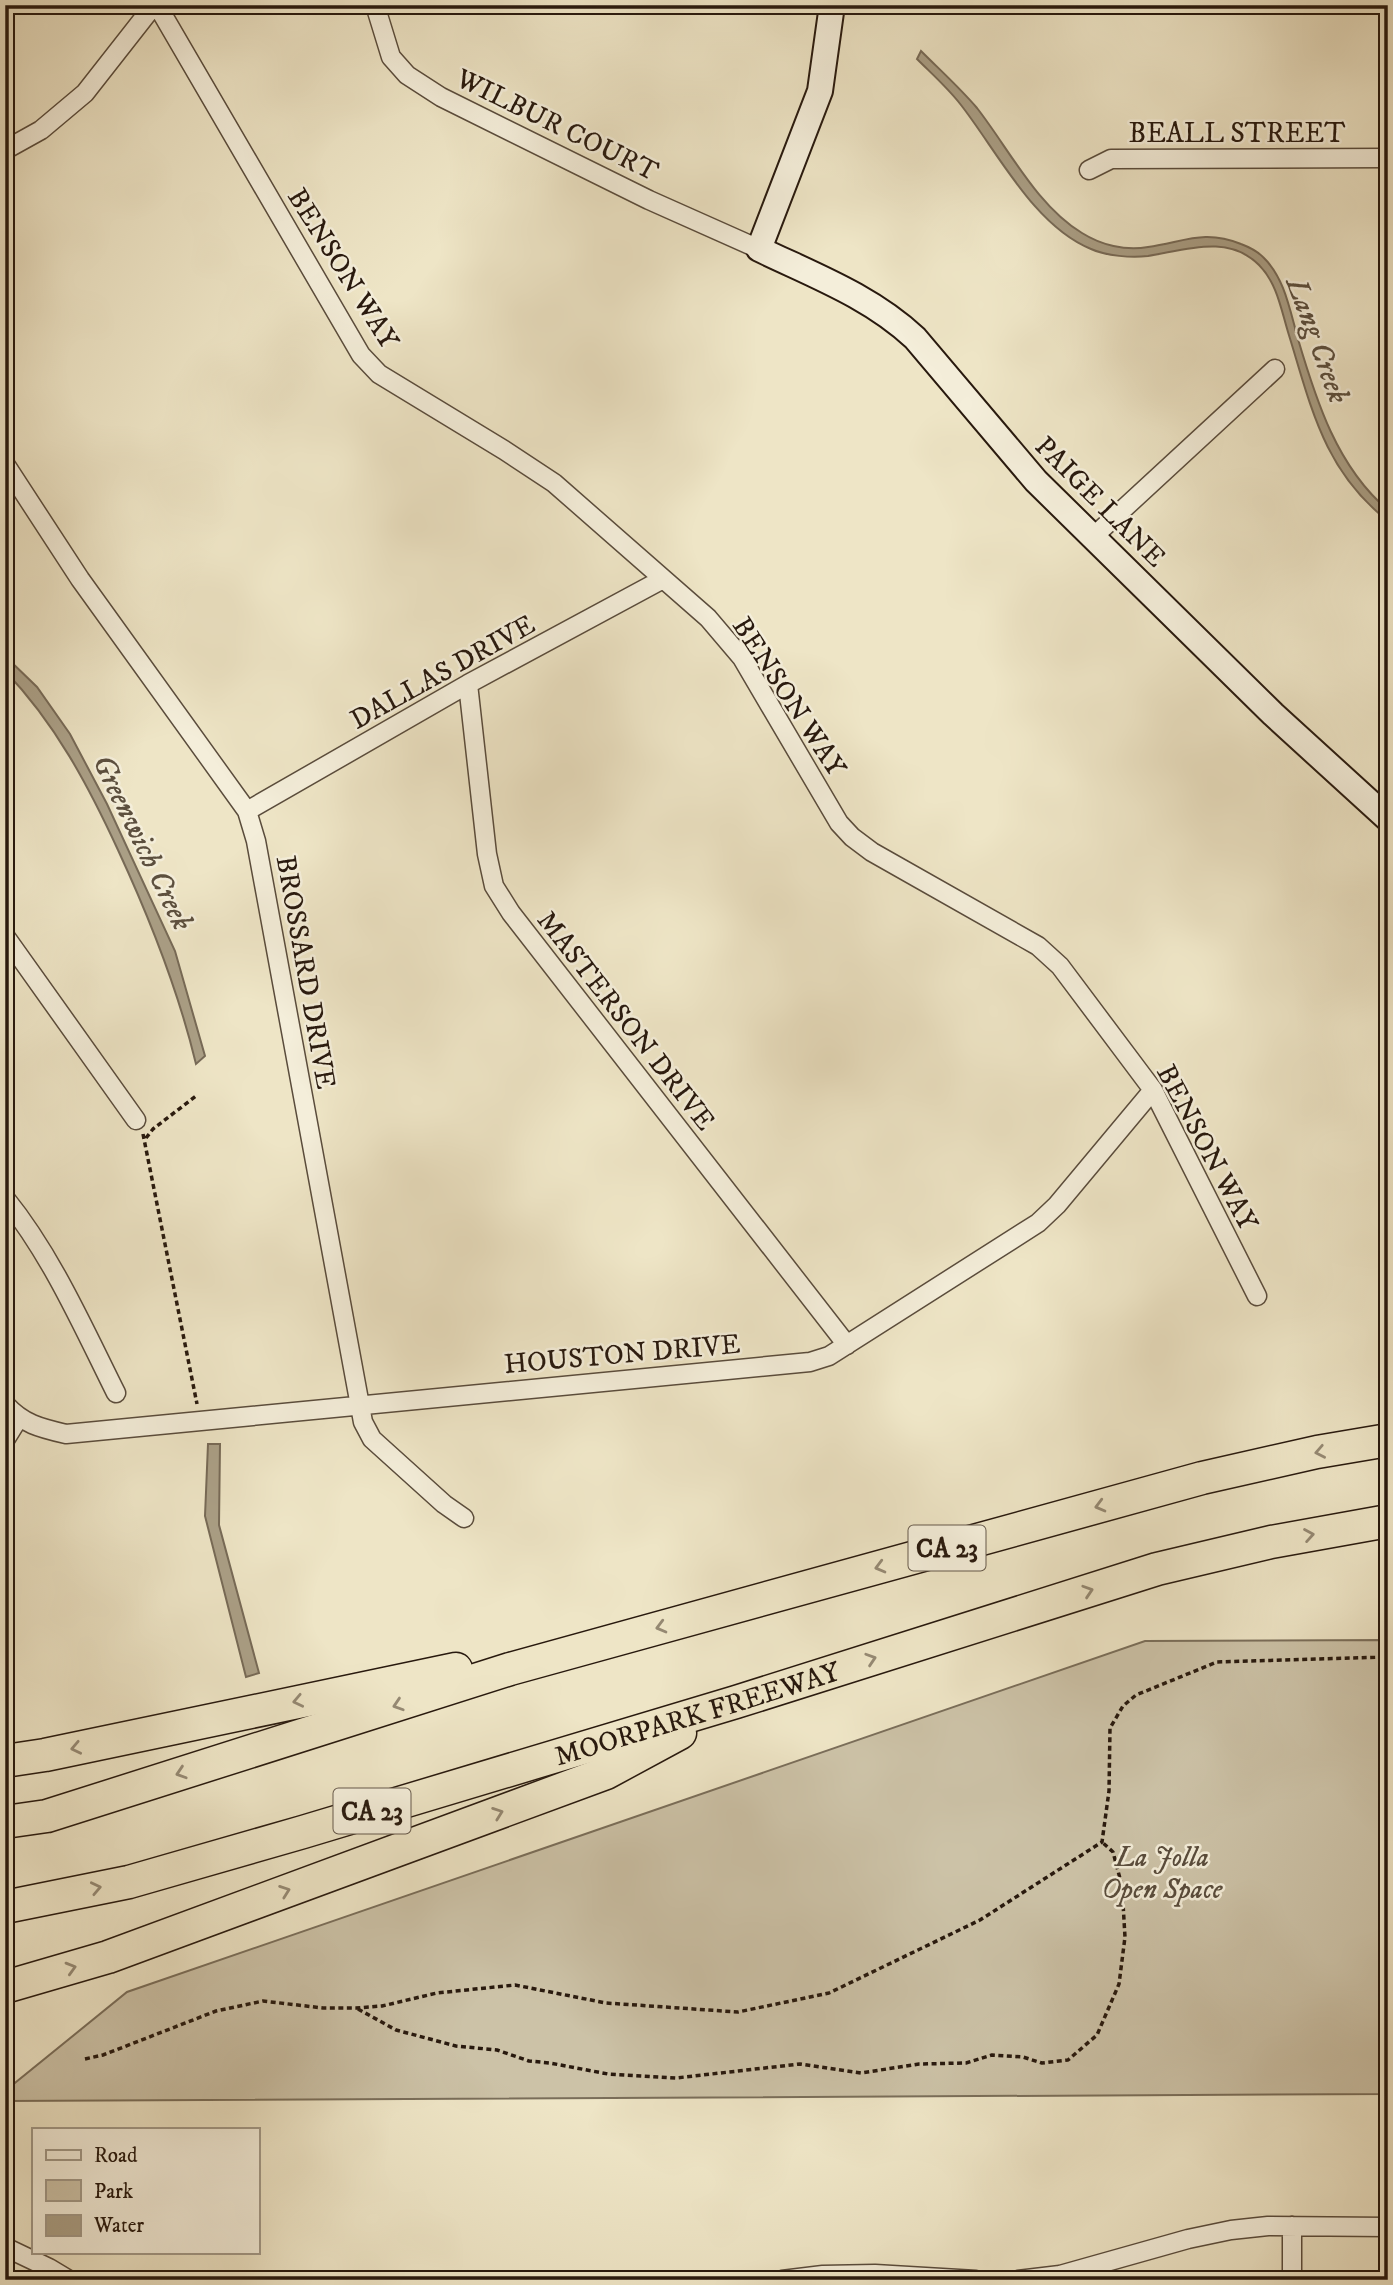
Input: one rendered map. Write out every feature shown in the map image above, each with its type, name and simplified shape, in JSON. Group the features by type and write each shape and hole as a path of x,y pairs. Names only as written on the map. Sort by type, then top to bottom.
{"highway":[{"name":"CA 23","path":"5,1822 47,1816 510,1669 1202,1478 1317,1452 1388,1440"},
{"name":"MOORPARK FREEWAY","path":"5,1908 129,1882 303,1832 736,1702 1157,1569 1272,1542 1388,1521"},
{"path":"5,1761 45,1755 449,1669 510,1669"},
{"path":"5,1987 108,1957 606,1773 736,1702"}],"street":[{"path":"5,150 41,130 85,93 156,5"},
{"name":"BENSON WAY","path":"156,5 361,355 379,373 554,483 708,618 742,658 839,823 852,837 872,852 1038,946 1060,966 1153,1090 1257,1296"},
{"name":"WILBUR COURT","path":"375,5 391,57 407,75 466,109 649,200 759,249"},
{"path":"759,249 820,91 832,5"},
{"name":"BEALL STREET","path":"1088,170 1111,159 1388,158"},
{"name":"PAIGE LANE","path":"759,249 869,302 915,338 1036,481 1333,771 1388,819"},
{"path":"1093,537 1275,369"},
{"name":"BROSSARD DRIVE","path":"5,464 80,579 247,811 256,841 363,1422 372,1439 444,1504 464,1518"},
{"name":"DALLAS DRIVE","path":"247,811 468,684 663,579"},
{"name":"MASTERSON DRIVE","path":"468,684 487,854 494,886 519,924 847,1345"},
{"path":"5,936 138,1123"},
{"name":"HOUSTON DRIVE","path":"5,1405 18,1419 66,1434 810,1362 829,1356 1038,1223 1057,1205 1153,1090"},
{"path":"5,1198 23,1219 65,1292 116,1393"},
{"path":"5,1440 18,1419"},
{"path":"1292,2226 1292,2280"},
{"path":"1018,2280 1060,2275 1188,2239 1231,2230 1292,2226 1388,2227"},
{"path":"5,2247 49,2267 69,2280"},
{"path":"782,2280 875,2274 976,2280"}],"path":[{"path":"146,1138 153,1129 196,1096"},
{"path":"138,1123 146,1138 149,1168 200,1420"},
{"path":"85,2059 103,2055 216,2011 263,2001 323,2008 356,2008 382,2006 437,1993 515,1984 606,2003 738,2012 829,1993 980,1920 1102,1842 1109,1791 1110,1728 1123,1706 1136,1695 1217,1662 1388,1657"},
{"path":"356,2008 396,2030 420,2037 456,2046 497,2050 529,2061 608,2074 676,2078 800,2064 861,2073 919,2064 965,2063 992,2055 1023,2057 1042,2063 1068,2060 1097,2035 1119,1984 1125,1937 1122,1886 1113,1852 1102,1842"}],"green space":[{"name":"La Jolla Open Space","path":"1388,1640 1388,2094 5,2101 5,2091 127,1992 1145,1641"}],"water":[{"path":"921,51 977,108 1051,208 1082,233 1105,244 1131,248 1216,237 1244,245 1263,257 1277,275 1286,295 1312,385 1331,431 1355,474 1388,510 1388,521 1348,480 1322,435 1304,386 1278,297 1259,265 1247,255 1220,247 1127,257 1091,249 1071,238 1052,223 1018,186 961,105 917,59"},
{"path":"5,656 37,687 70,734 107,804 175,951 205,1056 196,1064 162,955 118,850 95,802 55,733 5,671"},
{"path":"208,1444 220,1444 219,1525 259,1673 246,1677 205,1516"}],"water label":[{"name":"Lang Creek","path":"1318,340"},
{"name":"Greenwich Creek","path":"143,842"}]}
